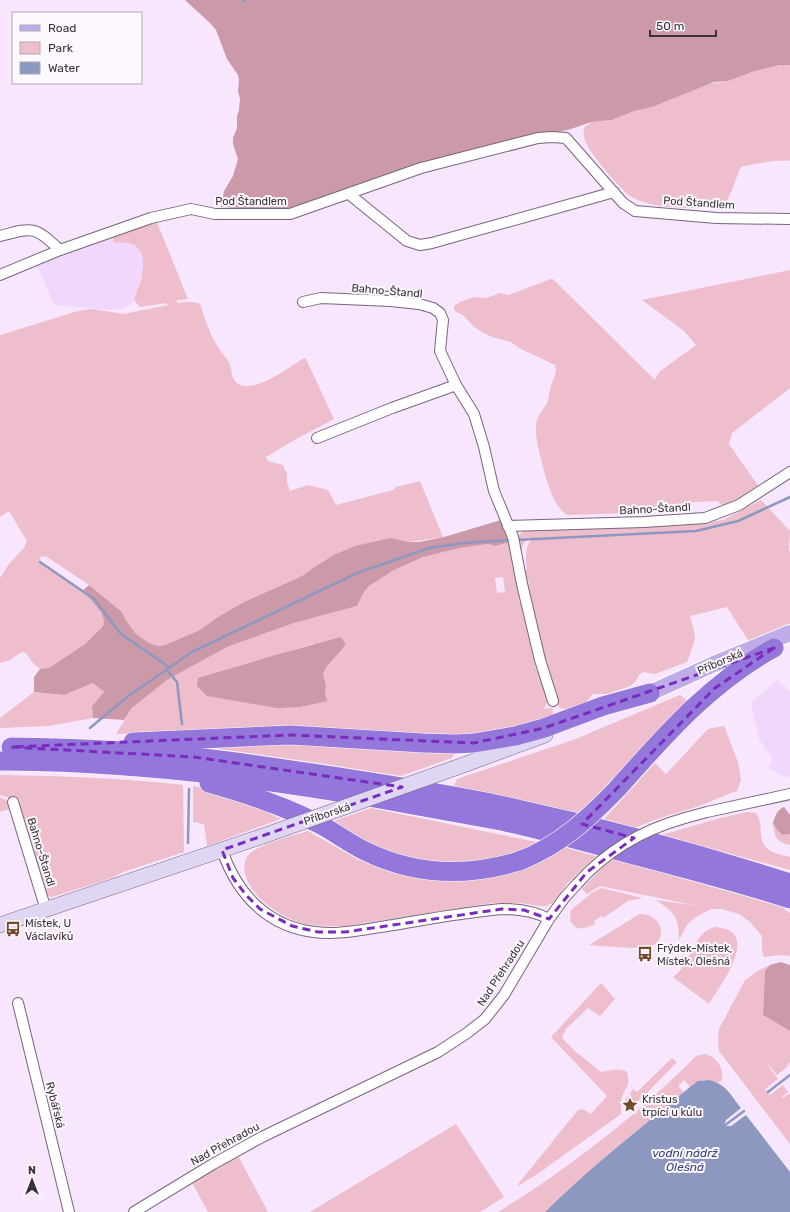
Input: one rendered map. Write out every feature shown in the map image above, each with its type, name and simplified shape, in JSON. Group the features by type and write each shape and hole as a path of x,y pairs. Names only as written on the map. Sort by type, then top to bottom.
{"highway":[{"path":"4,752 149,770 175,775 257,797 315,822 378,857 409,867 440,872 472,871 504,866 519,861 541,852 562,839 585,821 617,789 657,744 715,688 743,666 782,645"},
{"path":"4,752 290,736 423,743 474,743 515,736 544,728 603,706 650,693"},
{"path":"4,752 56,748 128,751 194,757 270,766 425,791 505,806 595,827 790,883"},
{"path":"95,764 192,772 268,781 502,822 743,884 790,899"}],"main road":[{"name":"Příborská","path":"650,693 714,664 790,633"},
{"name":"Příborská","path":"0,925 263,836 455,768 527,742 650,693 782,645"}],"street":[{"name":"Pod Štandlem","path":"0,275 60,250 151,218 191,209 215,214 290,214 421,168 538,138 552,136 566,138 623,203 635,211 716,218 790,219"},
{"path":"348,194 407,241 420,245 432,243 614,192"},
{"path":"0,236 23,230 34,230 44,235 60,250"},
{"name":"Bahno-Štandl","path":"303,302 321,298 391,301 419,304 432,308 440,313 443,320 440,351 456,384 474,414 484,447 494,491 514,540 522,584 540,660 553,701"},
{"path":"317,438 456,384"},
{"name":"Bahno-Štandl","path":"508,526 644,522 705,518 739,505 790,472"},
{"name":"Nad Přehradou","path":"134,1212 213,1164 262,1137 438,1052 467,1033 485,1019 504,995 549,919 565,897 598,862 624,843 648,831 684,818 790,794"},
{"name":"Bahno-Štandl","path":"13,802 46,910"},
{"path":"222,850 233,878 246,896 260,909 277,920 305,930 330,933 345,932 502,909 524,910 549,919"},
{"name":"Rybářská","path":"18,1003 69,1212"}],"highlighted area":[{"path":"774,648 715,688 582,824 634,838 587,872 549,919 524,910 502,909 345,932 318,932 292,926 260,909 246,895 233,878 222,850 402,787 194,757 11,747 290,735 474,743 544,728"}],"shaded area":[{"path":"185,0 790,0 790,65 780,65 755,71 728,81 714,82 652,107 634,111 612,120 591,122 571,129 433,161 295,211 221,207 224,191 233,176 238,159 233,144 233,138 237,128 237,116 239,110 239,80 238,75 227,59 216,30"},
{"path":"113,237 115,243 124,242 137,246 141,250 143,256 143,272 132,304 124,308 110,310 54,305 37,264"},
{"path":"501,520 510,542 495,546 488,544 460,548 423,557 394,570 369,586 364,592 357,606 294,623 227,647 167,680 132,708 124,720 93,718 92,706 104,692 93,683 64,695 34,692 34,677 40,669 49,668 85,644 103,626 104,621 101,612 83,590 89,585 122,612 125,619 136,634 149,643 158,646 165,645 198,631 244,602 302,576 334,555 355,546 391,538 409,542 419,542 444,537"},
{"path":"341,637 346,645 327,666 323,674 326,685 325,694 327,701 300,707 277,708 207,696 197,686 198,678"},
{"path":"778,680 790,692 790,777 783,776 768,768 773,759 759,739 751,702"},
{"path":"784,807 790,815 790,834 783,835 777,830 773,823 778,812"},
{"path":"781,962 790,965 790,1031 763,1015 765,971 770,965"}],"green space":[{"path":"780,65 790,65 790,161 766,162 741,167 731,193 723,205 709,208 676,207 650,204 635,199 626,193 613,179 588,148 584,136 584,128 591,122 612,120 634,111 652,107 708,84 728,81 755,71"},
{"path":"156,220 188,299 177,300 177,303 192,302 200,304 211,335 229,362 232,376 236,382 242,386 251,386 270,379 304,358 306,359 334,419 266,457 268,461 283,465 287,474 287,482 290,491 308,485 328,490 336,505 393,490 396,487 420,481 443,537 409,542 401,540 313,568 302,576 244,602 198,631 165,645 158,646 149,643 136,634 125,619 122,612 89,585 47,557 42,556 40,558 41,562 45,566 83,590 101,612 104,621 103,626 85,644 49,668 40,669 33,663 26,653 23,652 10,660 0,663 0,578 8,565 24,548 27,541 9,511 0,517 0,335 78,311 92,309 124,314 168,305 166,303 140,307 134,300 142,274 143,258 141,252 132,244 114,243 113,237"},
{"path":"790,270 790,388 732,433 729,444 759,487 727,506 720,504 718,501 696,502 643,508 628,513 565,514 560,509 552,495 542,464 536,432 537,419 548,401 550,388 556,373 555,365 521,349 511,342 492,337 482,332 474,327 463,315 456,312 454,309 454,306 460,302 474,297 487,298 500,293 509,295 553,279 655,380 659,372 696,345 684,331 642,300"},
{"path":"761,500 790,531 790,629 751,645 727,607 690,616 695,640 687,662 655,674 643,672 630,686 607,694 593,694 585,703 567,709 560,708 556,702 537,641 527,589 530,579 527,583 517,537 525,530 688,525 723,520","holes":["527,540 532,540 529,542 527,549 527,570 524,568 522,549"]},
{"path":"510,542 516,583 536,669 540,675 548,700 544,709 552,708 554,718 526,725 460,737 253,730 116,734 132,708 167,680 227,647 294,623 357,606 364,592 369,586 394,570 423,557 460,548 488,544 495,546","holes":["503,577 505,592 497,593 495,578","313,644 346,645 326,666 323,674 326,685 325,694 226,698 208,696 198,678"]},
{"path":"93,683 104,692 92,706 93,718 48,726 0,728 0,718 34,692 64,695"},
{"path":"680,695 687,701 579,813 454,786 457,779 573,740"},
{"path":"724,726 738,762 741,780 737,791 699,806 656,819 635,828 604,819 655,763 666,774 708,729"},
{"path":"279,744 454,753 452,758 401,776 206,747"},
{"path":"0,775 92,778 183,785 184,852 123,872 112,878 52,897 46,896 17,805 20,801 0,795"},
{"path":"193,786 230,794 281,819 207,846 204,824 193,822"},
{"path":"0,797 9,802 10,809 0,812"},
{"path":"371,808 541,843 527,849 478,864 401,859 325,824"},
{"path":"747,812 756,813 759,818 765,847 774,852 790,857 790,870 662,835 720,818"},
{"path":"773,823 777,830 783,835 790,834 790,845 785,844 777,838 774,832"},
{"path":"308,831 357,859 392,873 415,877 563,847 596,856 566,885 554,902 546,906 521,903 492,903 346,926 316,925 306,924 291,919 268,905 255,893 251,887 245,870 246,858 256,849 278,840"},
{"path":"614,859 782,907 790,913 790,956 782,955 764,957 762,950 762,936 750,922 739,914 722,909 711,909 696,917 687,925 679,940 678,926 675,916 668,908 656,900 698,906 600,886 587,894 582,889 603,867"},
{"path":"601,888 643,898 628,901 603,918 601,916 594,921 595,924 591,926 578,928 572,924 570,920 571,910 593,892"},
{"path":"642,914 654,918 660,927 660,937 652,946 631,948 589,945 638,915"},
{"path":"715,927 729,930 736,937 737,947 729,972 709,1004 673,977 685,965 696,942 701,936 707,930"},
{"path":"770,965 765,971 763,1015 790,1031 790,1062 786,1068 777,1075 768,1065 778,1079 765,1089 770,1095 783,1085 788,1092 782,1097 783,1098 790,1093 790,1144 719,1051 719,1029 745,980 761,969"},
{"path":"601,983 615,999 600,1016 588,1008 565,1030 562,1038 576,1052 601,1072 618,1070 627,1072 628,1085 621,1099 621,1114 539,1173 518,1186 578,1110 583,1109 591,1114 607,1096 551,1037"},
{"path":"705,1054 716,1060 721,1067 722,1080 718,1083 703,1080 690,1087 684,1080 678,1086 684,1092 595,1165 545,1212 498,1212 536,1188 590,1149 643,1106 696,1056"},
{"path":"672,1058 677,1062 644,1096 625,1111 625,1101 633,1089 637,1092"},
{"path":"456,1124 504,1197 480,1212 310,1212"},
{"path":"238,1156 268,1212 208,1212 192,1183"}],"water":[{"name":"vodní nádrž Olešná","path":"709,1080 724,1087 741,1108 726,1120 726,1126 731,1126 746,1115 790,1172 790,1212 545,1212 598,1163 690,1087 698,1081"}],"waterway":[{"path":"516,540 696,531 738,521 790,497"},
{"path":"90,728 127,697 192,652 357,573 429,548 464,543 511,540"},
{"path":"40,562 94,599 121,634 169,667"},
{"path":"166,669 177,682 182,724"},
{"path":"188,843 189,789"},
{"path":"768,1092 790,1075"},
{"path":"724,1126 744,1111"}],"place":[{"name":"Místek, U Václavíků","path":"13,929"},
{"name":"Frýdek-Místek, Místek, Olešná","path":"645,954"},
{"name":"Kristus trpící u kůlu","path":"630,1105"}]}
